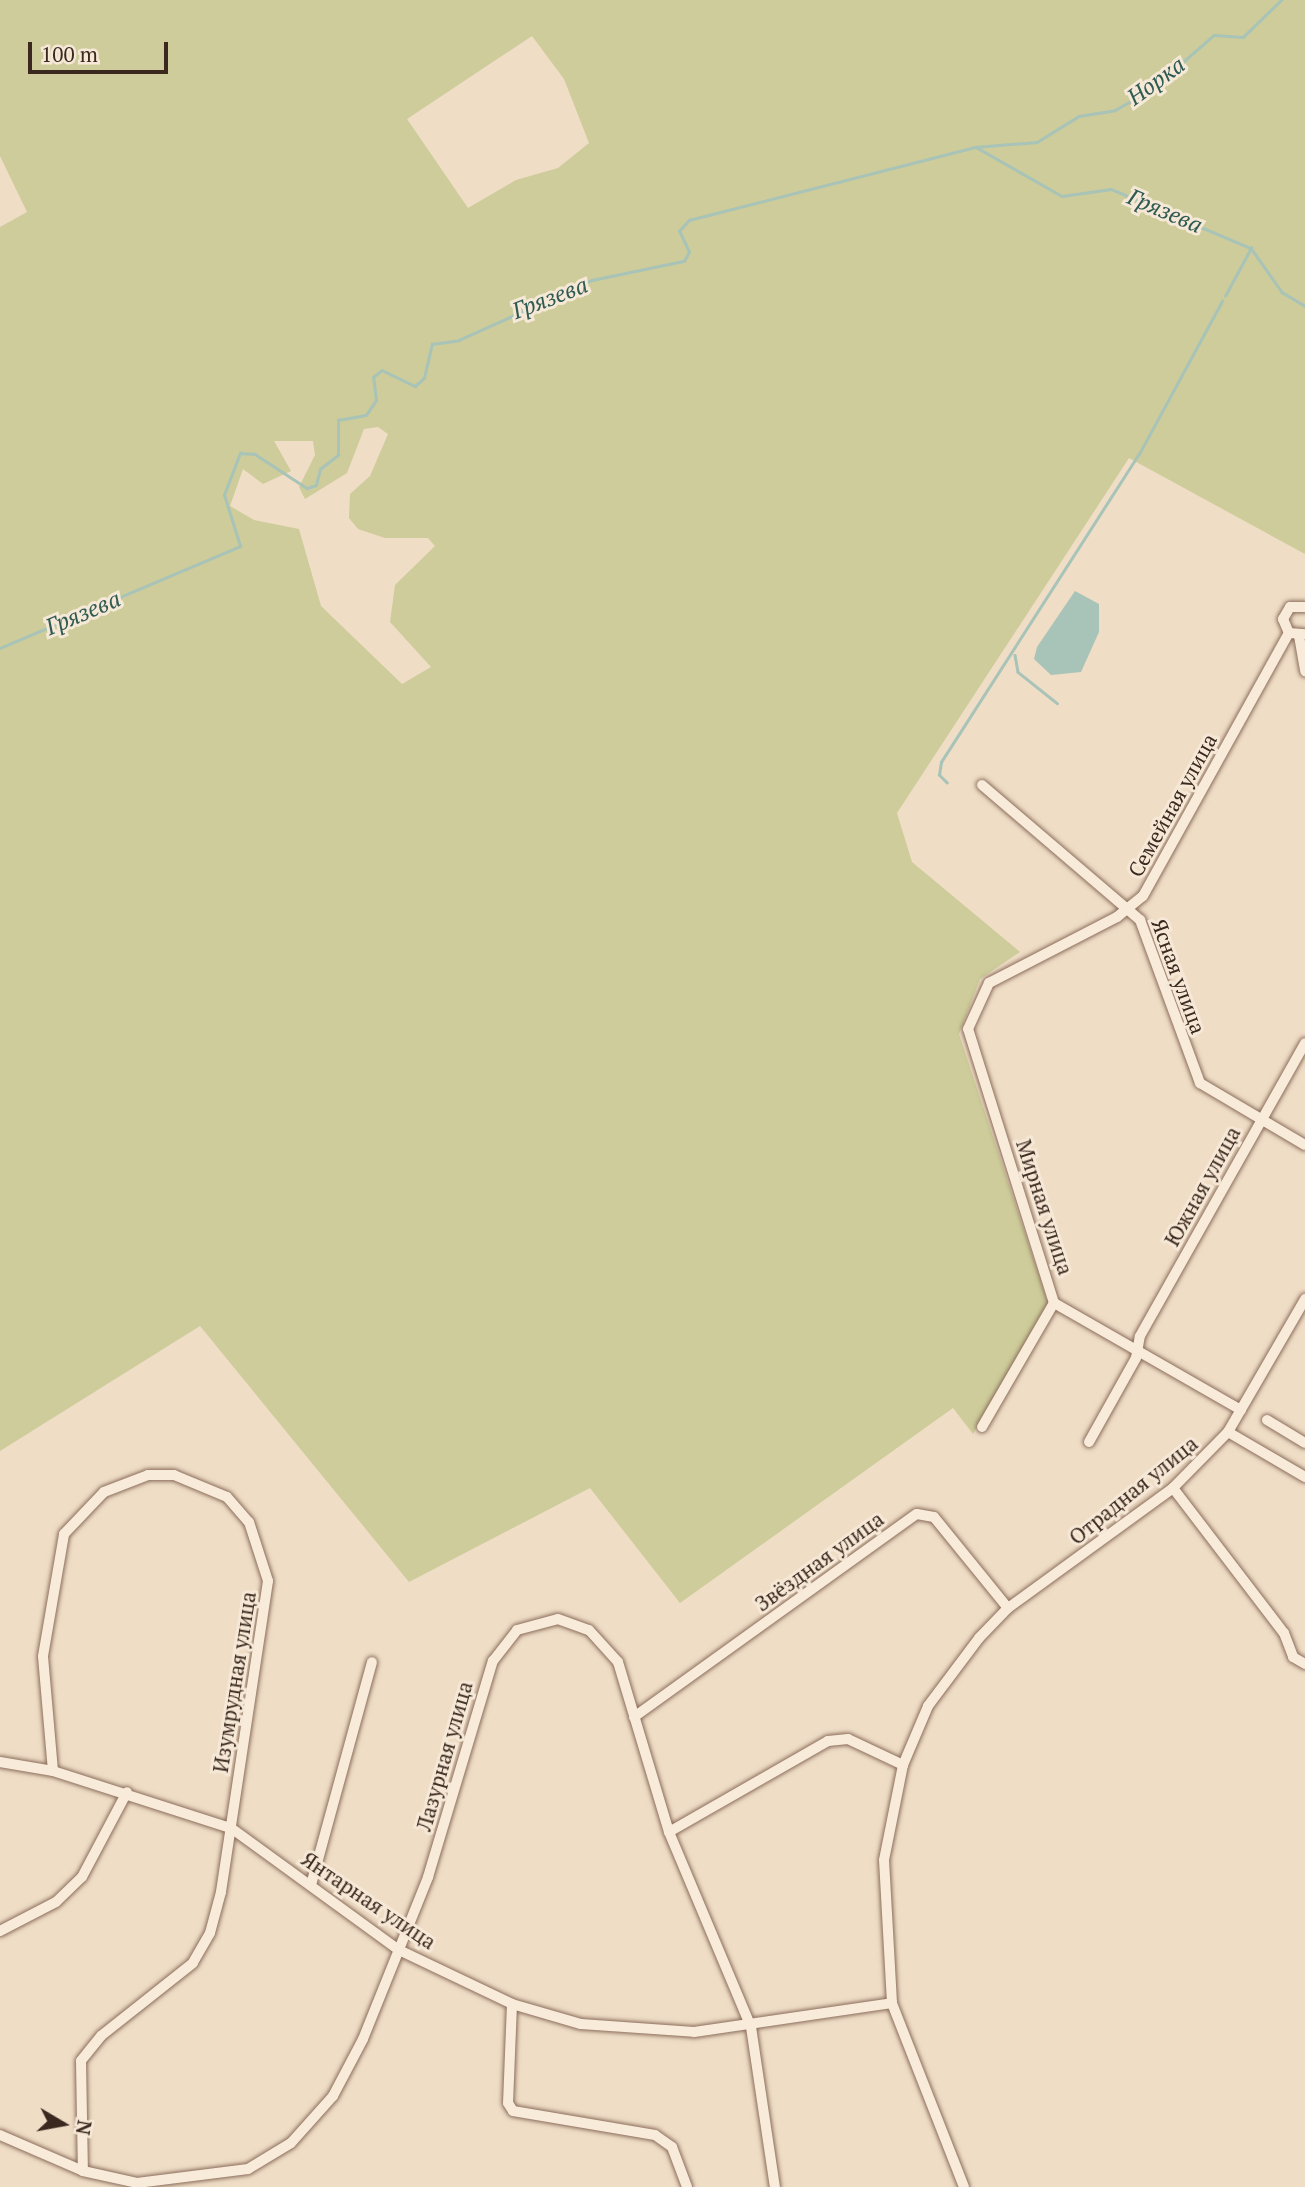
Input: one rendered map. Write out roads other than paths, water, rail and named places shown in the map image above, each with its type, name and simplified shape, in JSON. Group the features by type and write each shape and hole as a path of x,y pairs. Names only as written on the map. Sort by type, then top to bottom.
{"street":[{"name":"Семейная улица","path":"1046,953 1130,909 1298,634 1284,614 1305,607"},
{"path":"1298,634 1305,671"},
{"name":"Ясная улица","path":"982,785 1130,909 1144,928 1194,1076 1305,1145"},
{"name":"Мирная улица","path":"1046,953 989,983 968,1038 1054,1303 1241,1410"},
{"name":"Южная улица","path":"1089,1442 1136,1349 1305,1043"},
{"name":"Отрадная улица","path":"964,2187 892,2003 884,1860 903,1765 953,1668 1008,1608 1070,1566 1173,1488 1228,1432 1305,1298"},
{"path":"982,1427 1054,1303"},
{"path":"1267,1420 1305,1443"},
{"path":"1228,1432 1305,1477"},
{"name":"Изумрудная улица","path":"52,1771 43,1656 64,1534 79,1513 124,1480 174,1475 201,1483 227,1497 249,1522 268,1581 231,1828 210,1933 192,1962 101,2036 81,2061 83,2171"},
{"path":"1173,1488 1284,1633 1293,1657 1305,1664"},
{"name":"Звёздная улица","path":"634,1717 917,1514 934,1517 1008,1608"},
{"name":"Лазурная улица","path":"0,2135 83,2171 137,2183 219,2176 248,2169 291,2143 333,2096 400,1950 428,1877 478,1698 505,1642 542,1619 589,1630 618,1662 669,1832 751,2027 775,2187"},
{"path":"312,1885 372,1662"},
{"path":"669,1832 828,1741 848,1739 903,1765"},
{"name":"Янтарная улица","path":"0,1762 52,1771 127,1792 231,1828 400,1950 512,2004 636,2032 751,2027 892,2003"},
{"path":"0,1931 56,1902 82,1877 127,1792"},
{"path":"512,2004 508,2103 513,2111 655,2135 672,2147 687,2187"}],"waterway":[{"name":"Грязева","path":"0,648 240,546 224,495 240,453 255,454 307,488 316,485 320,469 338,455 338,420 366,415 376,400 373,377 382,370 415,386 424,378 432,344 459,340 592,280 684,261 689,252 679,231 689,220 975,147 1037,142 1079,116 1115,110 1152,89 1214,35 1243,37 1281,0"},
{"name":"Грязева","path":"976,147 1062,196 1111,189 1251,248 1282,292 1305,306"},
{"path":"1225,296 1251,248"},
{"path":"947,783 939,775 941,762 1139,454 1222,301"},
{"path":"1015,655 1018,672 1057,703"}],"water label":[{"name":"Норка","path":"1156,81"}]}
